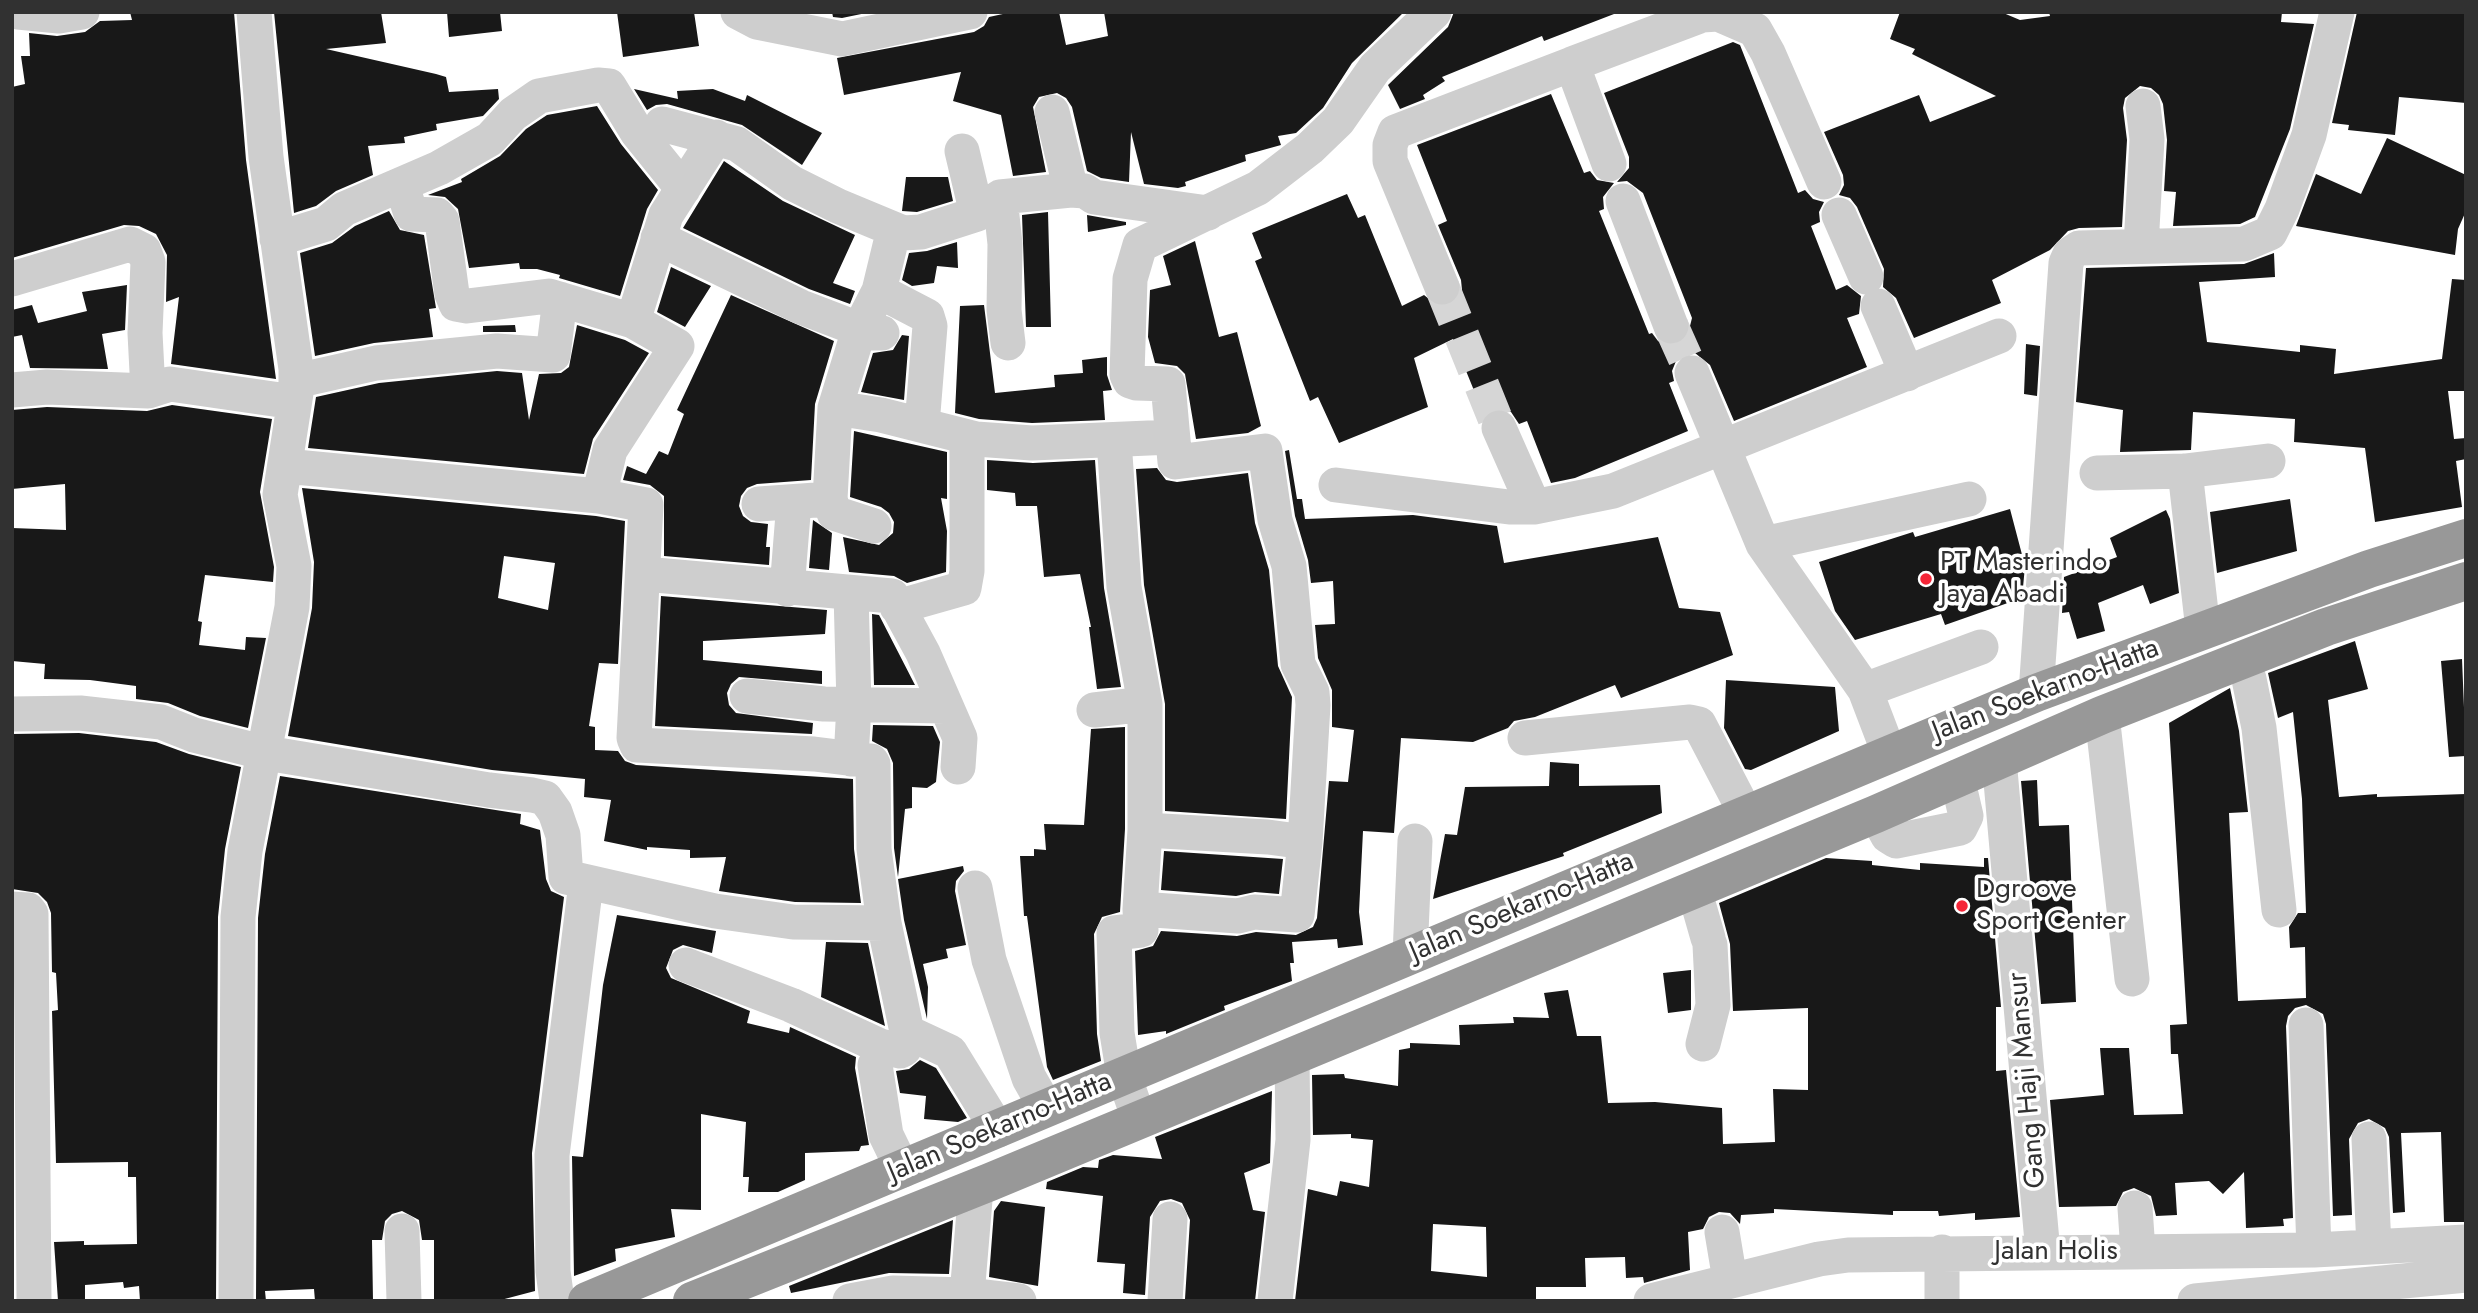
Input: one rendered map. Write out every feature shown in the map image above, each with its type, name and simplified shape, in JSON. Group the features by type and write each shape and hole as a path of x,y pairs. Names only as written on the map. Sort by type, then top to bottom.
{"highway":[{"name":"Jalan Soekarno-Hatta","path":"587,1301 2036,693 2369,569 2466,538"},
{"name":"Jalan Soekarno-Hatta","path":"692,1301 761,1286 976,1188 1876,814 2102,715 2326,627 2466,581"}],"street":[{"path":"18,12 59,16 82,12"},
{"path":"236,1301 238,917 245,851 292,607 294,566 280,495 295,392 266,157 254,12"},
{"path":"738,12 757,22 842,39 970,12"},
{"path":"1140,909 1238,916 1254,912 1297,915 1305,842 1312,692 1298,664 1289,566 1275,520 1266,454 1261,450 1175,462 1168,384 1136,383 1130,381 1127,375 1130,279 1140,245 1258,188 1310,148 1338,121 1375,68 1434,12"},
{"path":"2036,693 2066,263 2070,254 2079,248 2244,244 2270,233 2282,209 2309,135 2337,12"},
{"path":"1442,287 1390,161 1390,145 1395,132 1702,15 1718,14 1737,19 1755,30 1768,52 1824,182"},
{"path":"1572,64 1609,164"},
{"path":"277,239 326,224 344,209 402,186 490,139 513,114 539,96 604,85 609,86 637,132 683,189"},
{"path":"2141,246 2147,139 2143,106"},
{"path":"1052,112 1071,190"},
{"path":"662,124 737,144 792,183 815,195 894,229 913,234 988,206 1071,190 1085,191 1094,197 1208,213"},
{"path":"633,321 666,215 716,137"},
{"path":"962,151 1005,244 1004,310 1008,343"},
{"path":"402,186 411,214 437,215 442,221 452,294 456,304 467,306 549,296 633,321 677,346 610,450 599,496"},
{"path":"1623,201 1671,326"},
{"path":"1839,215 1906,374"},
{"path":"874,526 834,513 830,499 835,408 872,331 894,229"},
{"path":"658,238 800,307 872,331"},
{"path":"12,279 130,244 144,251 148,271 145,332 148,391"},
{"path":"879,291 927,316 930,326 922,425"},
{"path":"12,390 47,387 148,391 170,384 295,392 376,363 496,351 553,355 560,299"},
{"path":"1336,485 1509,507 1534,507 1613,491 1999,336"},
{"path":"1692,373 1763,544 1865,690 1889,753"},
{"path":"835,408 967,437 1032,443 1172,437"},
{"path":"1499,428 1534,507"},
{"path":"897,607 964,588 967,571 967,437"},
{"path":"1114,440 1124,587 1145,704 1145,830 1141,930 1114,933 1113,940 1114,1001 1124,1076 1139,1119"},
{"path":"2096,473 2185,471 2268,461"},
{"path":"285,466 599,496 643,504 649,508 634,738 637,745 741,748 871,761 875,767 873,841 884,923 907,1032 904,1049 900,1051 880,1046 791,1005 686,965"},
{"path":"2185,471 2203,630"},
{"path":"759,504 830,499"},
{"path":"1763,544 1969,499"},
{"path":"787,589 794,502"},
{"path":"644,574 787,589 891,596 923,653 960,738 958,767"},
{"path":"851,593 855,705 851,759"},
{"path":"1865,690 1982,647"},
{"path":"2242,660 2249,679 2259,728 2279,910"},
{"path":"747,696 855,705 945,706"},
{"path":"1094,710 1145,704"},
{"path":"12,715 80,713 161,722 194,735 266,753 545,798 555,811 563,835 564,874 586,883 715,911 780,920 838,925 884,923"},
{"path":"2102,715 2132,979"},
{"path":"1525,738 1690,722 1699,724 1746,814"},
{"name":"Gang Haji Mansur","path":"1999,759 2042,1244"},
{"path":"1145,830 1257,836 1305,842"},
{"path":"1410,956 1415,841"},
{"path":"557,1301 553,1271 552,1155 586,883"},
{"path":"975,888 989,960 1030,1078 1046,1108"},
{"path":"1694,889 1709,942 1713,1005 1703,1044"},
{"path":"12,909 28,910 31,914 34,1301"},
{"path":"2306,1025 2314,1250"},
{"path":"907,1032 950,1052 998,1130"},
{"path":"1275,1301 1293,1140 1292,1056"},
{"path":"875,1065 886,1135 904,1170"},
{"path":"2369,1139 2384,1246 2403,1291"},
{"path":"967,1295 976,1188"},
{"path":"2135,1208 2138,1251"},
{"path":"1165,1301 1170,1219"},
{"path":"402,1231 404,1301"},
{"path":"1722,1232 1730,1280"},
{"name":"Jalan Holis","path":"1651,1301 1831,1257 2042,1244 2138,1251 2190,1251 2314,1250 2466,1242"},
{"path":"2190,1251 2194,1301 2403,1291 2466,1275"},
{"path":"1942,1252 1942,1301"},
{"path":"850,1301 967,1295 1018,1301"}],"building":[{"path":"130,12 234,12 246,160 276,379 171,364 179,297 166,302 167,255 156,234 139,226 124,225 12,258 12,87 25,84 21,56 30,56 29,33 57,36 85,32 100,21 132,20"},
{"path":"274,12 381,12 386,43 326,49 446,77 449,92 498,89 499,99 483,116 436,124 437,130 404,137 405,143 368,146 373,175 336,191 316,206 294,213"},
{"path":"447,12 500,12 502,31 449,37"},
{"path":"617,12 694,12 699,46 623,57"},
{"path":"832,12 871,12 842,18 833,17"},
{"path":"1012,12 1059,12 1066,45 1108,36 1104,12 1404,12 1352,63 1323,108 1296,133 1278,136 1281,145 1245,155 1246,161 1185,182 1186,186 1178,188 1144,184 1131,132 1129,182 1101,178 1087,171 1072,107 1066,98 1057,93 1039,97 1033,107 1046,172 1013,176 1001,115 953,101 961,72 844,95 837,58 974,32 984,26 989,17"},
{"path":"1454,12 1614,14 1544,41 1542,36 1442,77 1445,81 1423,95 1425,99 1400,109 1388,85 1448,27"},
{"path":"1900,12 2001,12 2020,20 2050,16 2049,12 2282,12 2281,22 2314,24 2290,129 2255,217 2240,224 2173,226 2176,192 2164,191 2167,140 2163,104 2159,95 2151,88 2140,86 2125,98 2123,108 2127,140 2122,227 2079,228 2068,231 2050,250 1992,280 2001,303 1914,338 1896,298 1883,287 1884,269 1857,207 1850,198 1839,195 1844,185 1843,175 1824,132 1919,95 1930,122 1996,96 1912,54 1915,49 1890,39"},
{"path":"2357,12 2466,12 2466,103 2399,97 2395,135 2348,130 2349,125 2332,123"},
{"path":"1733,42 1740,45 1798,193 1805,190 1813,199 1824,202 1819,212 1820,222 1811,226 1836,290 1847,285 1861,296 1859,314 1847,318 1867,367 1734,421 1710,365 1695,353 1685,354 1676,361 1672,371 1674,381 1669,383 1688,431 1575,478 1551,483 1527,421 1519,424 1511,412 1502,408 1492,409 1484,415 1453,339 1414,358 1428,407 1339,443 1318,397 1310,401 1255,261 1262,258 1252,233 1347,194 1358,218 1365,215 1402,306 1424,295 1439,307 1450,305 1462,290 1461,280 1438,225 1447,221 1417,145 1551,94 1584,173 1590,171 1597,180 1614,183 1603,197 1604,209 1599,211 1649,334 1652,333 1658,341 1667,346 1679,344 1687,338 1692,318 1643,193 1627,181 1617,182 1629,168 1629,157 1604,93"},
{"path":"634,89 678,99 677,91 713,89 745,101 747,95 822,133 802,165 742,125 667,104 656,105 647,110"},
{"path":"597,106 621,144 658,190 647,209 620,296 559,278 560,275 537,269 520,269 519,263 469,268 458,209 445,197 428,195 462,182 461,179 500,156 526,129 547,115"},
{"path":"2387,138 2466,175 2466,211 2458,229 2455,255 2296,226 2316,174 2361,194"},
{"path":"724,161 783,201 855,235 833,283 855,291 850,304 809,289 683,228"},
{"path":"906,177 948,177 953,201 917,212 902,211"},
{"path":"389,211 400,230 424,235 436,308 429,309 433,337 374,343 315,356 300,253 332,243 355,226"},
{"path":"1048,212 1051,327 1026,327 1022,215"},
{"path":"1087,215 1126,222 1126,225 1088,232"},
{"path":"1195,241 1219,337 1237,332 1261,426 1248,433 1196,439 1185,374 1177,366 1155,363 1148,337 1150,290 1171,285 1163,256"},
{"path":"957,242 958,268 937,266 934,283 912,286 902,280 909,253"},
{"path":"2274,253 2275,277 2199,282 2207,342 2300,352 2300,345 2336,349 2334,374 2442,359 2452,279 2466,280 2466,391 2448,391 2454,439 2466,438 2466,459 2456,461 2462,507 2375,522 2365,448 2294,442 2295,419 2193,412 2191,450 2120,452 2123,410 2076,402 2086,268 2244,264"},
{"path":"671,267 711,286 685,327 657,312"},
{"path":"127,285 125,330 102,334 108,369 30,368 22,335 12,337 12,310 32,305 38,323 87,311 82,292"},
{"path":"731,295 834,341 815,404 811,480 757,484 747,488 741,496 739,506 743,516 751,522 768,524 766,547 770,547 769,565 664,556 664,496 650,485 623,480 627,466 646,474 659,451 668,455 684,414 677,410"},
{"path":"984,305 995,393 1055,387 1054,375 1083,373 1082,360 1107,357 1107,375 1112,390 1103,391 1105,420 1032,423 979,419 955,413 960,306"},
{"path":"515,325 516,332 483,332 483,326"},
{"path":"577,325 625,340 649,353 593,439 584,474 308,448 316,397 379,383 497,371 522,373 529,420 539,374 561,373 569,367"},
{"path":"902,335 909,336 904,400 861,392 873,353 893,350"},
{"path":"2026,344 2040,346 2037,396 2024,394"},
{"path":"172,405 272,419 260,492 274,567 273,582 205,575 198,621 202,622 199,645 245,650 246,637 266,638 248,728 200,716 168,703 136,699 136,686 90,680 44,679 45,664 12,661 12,528 66,530 65,484 12,489 12,410 47,407 147,411"},
{"path":"854,431 947,452 947,499 941,498 947,531 946,572 907,583 894,576 849,572 843,537 879,545 893,533 894,522 889,513 881,507 850,497"},
{"path":"1289,450 1297,499 1302,499 1305,519 1413,515 1497,526 1504,563 1658,537 1679,608 1720,612 1733,655 1621,698 1615,685 1535,717 1514,721 1508,728 1473,742 1401,738 1394,833 1363,831 1359,912 1363,945 1338,948 1337,939 1292,942 1292,981 1224,1006 1225,1010 1166,1034 1166,1031 1138,1035 1135,951 1153,946 1161,931 1237,936 1256,932 1296,935 1313,927 1317,918 1329,781 1348,782 1354,730 1332,727 1332,690 1318,658 1315,625 1335,624 1333,581 1311,583 1308,560 1295,516 1285,451"},
{"path":"987,460 1033,463 1095,460 1104,588 1121,687 1097,689 1091,627 1080,574 1044,577 1037,506 1016,506 1015,493 987,490"},
{"path":"1157,468 1166,480 1177,482 1248,473 1255,523 1269,570 1278,666 1292,697 1286,819 1165,811 1165,704 1144,585 1136,469"},
{"path":"302,488 625,521 618,664 599,663 589,726 595,727 595,750 618,751 625,761 636,765 853,779 854,849 861,903 795,902 719,891 726,857 690,858 690,850 647,847 647,850 604,841 611,800 584,797 585,779 492,770 288,736 312,608 314,562","holes":["504,556 555,563 548,610 498,598"]},
{"path":"2290,499 2297,551 2217,573 2210,512"},
{"name":"PT Masterindo Jaya Abadi","path":"2010,509 2025,566 2022,598 1945,625 1941,614 1855,640 1835,611 1819,562 1913,532 1915,537"},
{"path":"2166,510 2170,519 2179,593 2150,604 2143,585 2098,603 2105,631 2077,639 2069,612 2062,613 2064,577 2117,557 2110,538"},
{"path":"813,520 832,533 829,570 809,568"},
{"path":"661,596 827,610 825,634 703,641 703,660 822,671 822,684 739,677 731,684 727,693 729,705 736,713 813,723 812,734 655,726"},
{"path":"872,614 879,615 915,685 874,685"},
{"path":"2355,641 2368,689 2328,700 2339,797 2377,794 2377,797 2466,794 2466,1222 2444,1222 2441,1132 2401,1133 2405,1212 2393,1213 2389,1137 2385,1128 2369,1119 2358,1123 2349,1139 2352,1215 2333,1216 2326,1024 2323,1014 2306,1005 2295,1008 2288,1016 2286,1026 2293,1218 2283,1219 2284,1226 2246,1228 2244,1172 2223,1194 2209,1181 2175,1183 2177,1215 2156,1216 2151,1196 2134,1188 2123,1192 2116,1206 2059,1207 2050,1100 2104,1095 2100,1048 2129,1048 2134,1115 2183,1114 2178,1054 2171,1054 2170,1025 2187,1024 2169,723 2230,688 2239,731 2248,812 2229,813 2238,1001 2306,998 2305,947 2290,948 2289,927 2298,913 2306,913 2302,799 2293,712 2278,718 2268,673"},
{"path":"2462,659 2466,756 2449,757 2441,661"},
{"path":"1726,680 1835,687 1839,731 1751,770 1745,769 1724,728"},
{"path":"873,725 933,726 940,742 936,782 927,788 912,787 912,808 905,809 898,877 894,848 893,763 887,749 872,741"},
{"path":"1125,727 1125,829 1120,912 1102,917 1094,934 1097,1034 1101,1061 1053,1080 1047,1067 1027,916 1024,916 1020,856 1034,856 1034,849 1046,850 1044,824 1084,825 1091,729"},
{"path":"79,733 156,742 189,754 241,767 225,849 218,917 216,1301 140,1301 139,1286 124,1288 123,1282 85,1285 85,1301 58,1301 54,1242 84,1241 84,1245 137,1244 136,1177 128,1177 128,1162 56,1163 52,1011 58,1010 56,973 52,972 51,913 47,902 38,893 12,889 12,734"},
{"path":"1550,762 1579,764 1579,786 1660,785 1662,813 1563,853 1564,856 1433,899 1445,834 1457,835 1465,787 1549,786"},
{"path":"280,776 521,814 520,824 540,830 546,879 551,891 564,897 532,1153 535,1291 497,1301 434,1301 434,1240 422,1240 419,1220 402,1211 392,1214 385,1221 382,1240 372,1240 373,1301 315,1301 314,1289 265,1291 266,1301 256,1301 258,918 265,854"},
{"path":"2037,780 2039,826 2069,825 2076,1002 2041,1004 2021,781"},
{"path":"1164,851 1283,859 1279,894 1255,892 1236,896 1161,890"},
{"path":"1826,858 1872,861 1872,865 1920,870 1920,863 1984,867 1984,858 1988,858 2001,1007 1996,1007 1996,1071 2006,1070 2020,1217 1975,1220 1975,1213 1939,1216 1938,1211 1893,1211 1893,1215 1774,1209 1774,1213 1741,1215 1740,1224 1730,1213 1719,1212 1709,1217 1703,1229 1688,1232 1690,1270 1644,1283 1643,1277 1626,1278 1625,1257 1585,1258 1586,1287 1536,1287 1536,1299 1295,1301 1308,1189 1337,1196 1340,1181 1369,1187 1373,1140 1351,1138 1351,1134 1313,1135 1312,1075 1344,1074 1345,1078 1398,1086 1399,1050 1410,1048 1410,1043 1460,1045 1459,1025 1514,1023 1513,1017 1549,1018 1544,993 1568,990 1577,1036 1601,1036 1608,1103 1655,1102 1722,1108 1723,1144 1775,1142 1773,1089 1808,1090 1808,1008 1733,1011 1730,944 1719,903","holes":["1433,1224 1486,1227 1487,1277 1431,1271"]},
{"path":"963,866 964,871 956,881 955,891 966,945 946,949 948,958 923,964 928,987 927,1019 904,920 898,879"},
{"path":"617,915 716,931 712,953 683,945 673,950 666,968 671,978 750,1011 747,1023 789,1033 790,1027 856,1057 855,1068 869,1145 861,1146 859,1151 805,1153 805,1180 778,1192 748,1192 749,1177 743,1177 746,1122 701,1114 701,1210 671,1209 675,1237 615,1249 616,1261 574,1276 572,1156 583,1157 603,985"},
{"path":"826,942 868,943 885,1026 821,997"},
{"path":"1691,970 1691,1010 1668,1013 1663,973"},
{"path":"920,1060 936,1068 967,1118 958,1122 924,1119 926,1096 900,1093 896,1071 909,1069"},
{"path":"1272,1091 1270,1163 1244,1173 1253,1210 1265,1212 1255,1301 1185,1299 1190,1220 1182,1203 1171,1199 1160,1201 1150,1217 1145,1295 1123,1293 1125,1264 1097,1262 1103,1196 1046,1189 1047,1182 1083,1167 1098,1168 1099,1160 1113,1155 1162,1159 1155,1137"},
{"path":"1001,1201 1045,1207 1038,1286 989,1277 994,1211"},
{"path":"953,1220 949,1274 889,1273 791,1293 789,1286"}],"tunnel":[{"path":"1442,287 1499,428"},
{"path":"1671,326 1692,373"}],"place":[{"name":"PT Masterindo Jaya Abadi","path":"1926,579"},
{"name":"Dgroove Sport Center","path":"1962,906"}]}
